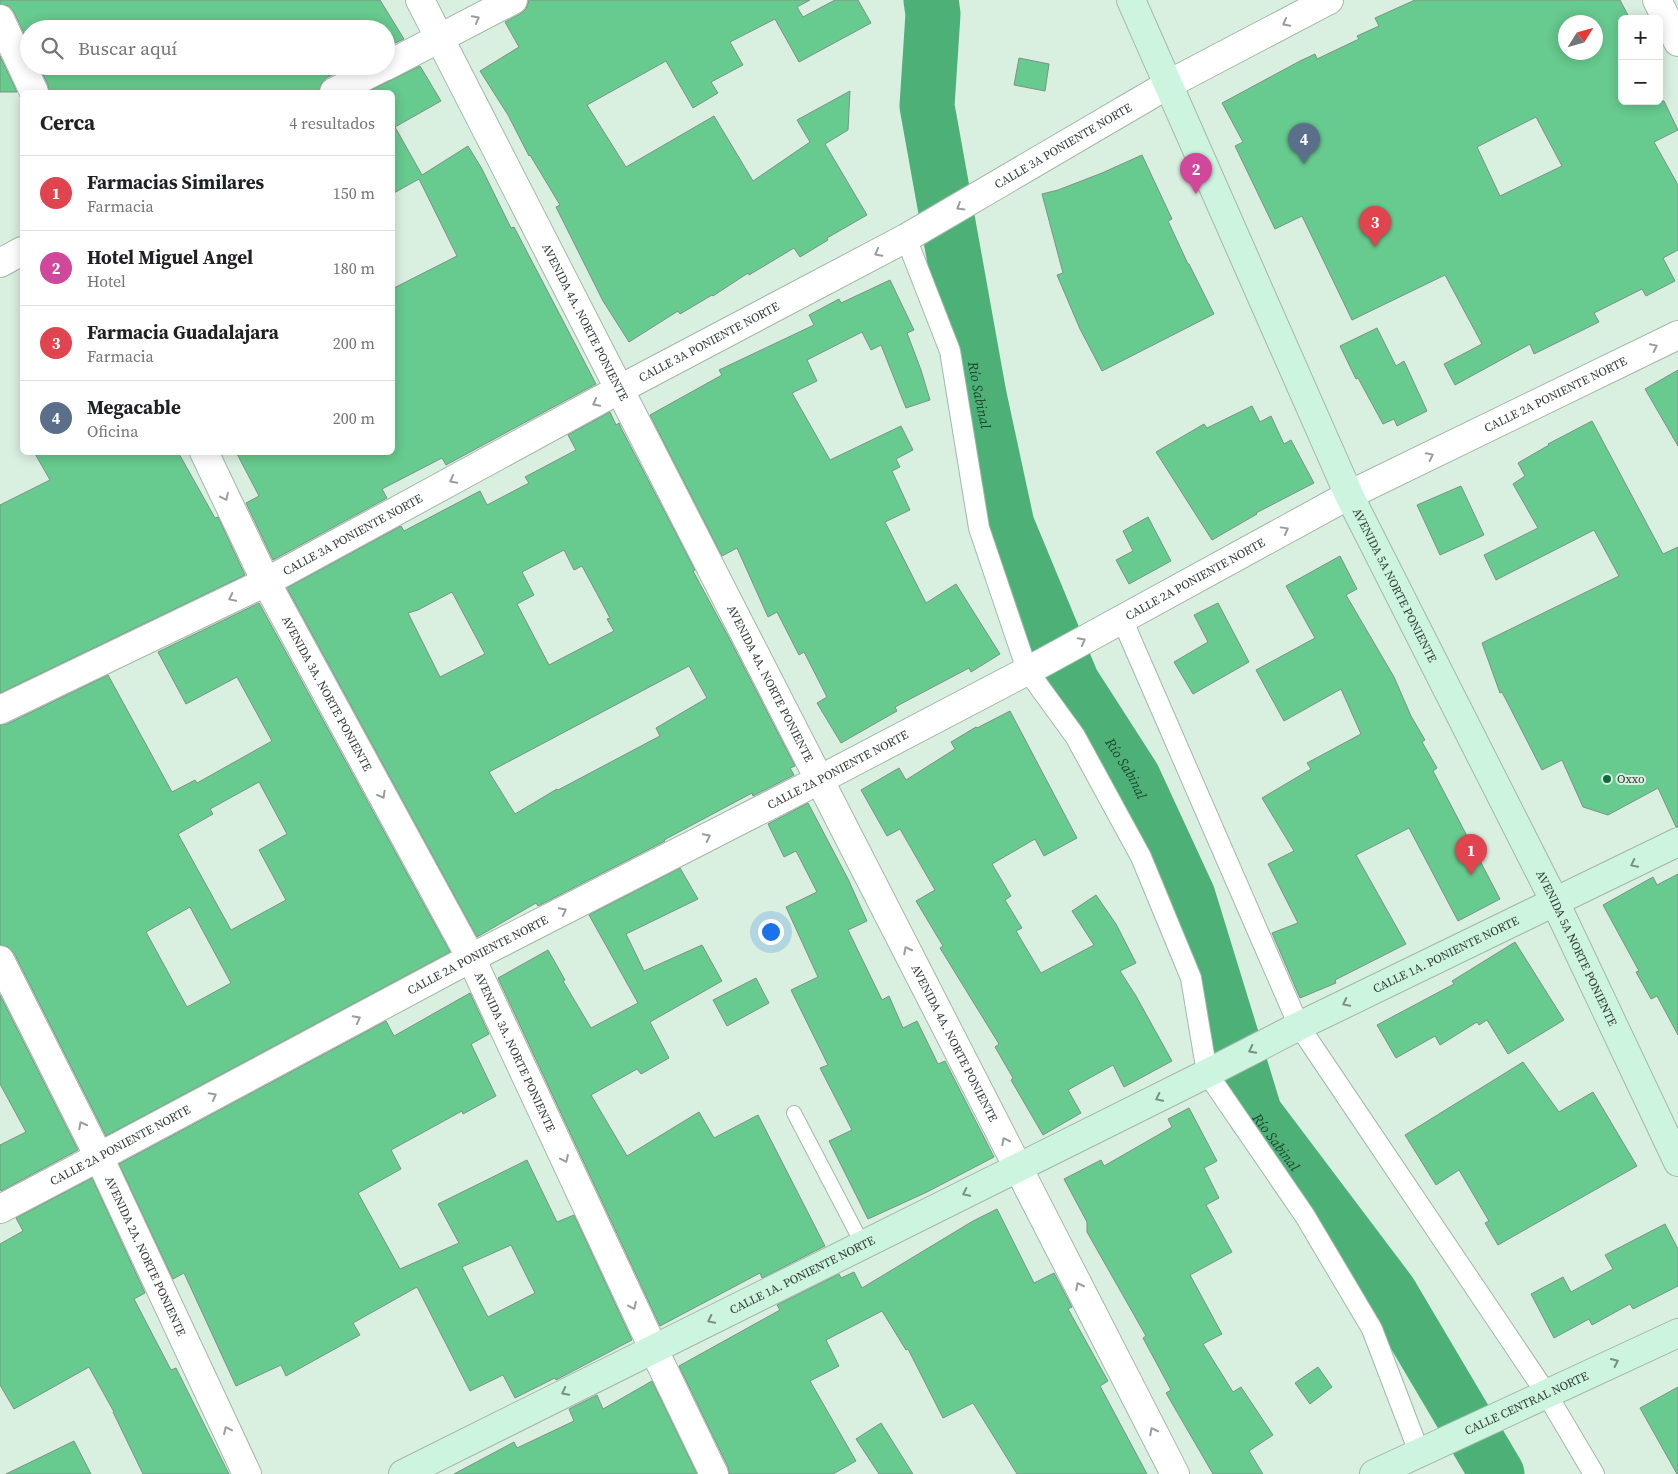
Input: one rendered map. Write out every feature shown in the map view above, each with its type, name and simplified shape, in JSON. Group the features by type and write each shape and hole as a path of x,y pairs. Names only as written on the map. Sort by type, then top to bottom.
{"main road":[{"name":"AVENIDA 5A NORTE PONIENTE","path":"1131,0 1349,496 1555,902 1678,1162"},
{"name":"CALLE 1A. PONIENTE NORTE","path":"403,1474 1295,1028 1678,842"},
{"name":"CALLE CENTRAL NORTE","path":"1374,1474 1678,1333"}],"street":[{"name":"AVENIDA 4A. NORTE PONIENTE","path":"420,0 1175,1474"},
{"path":"395,61 513,0"},
{"name":"CALLE 3A PONIENTE NORTE","path":"0,710 266,582 620,389 914,234 1169,84 1329,0"},
{"path":"1657,0 1678,42"},
{"path":"0,19 20,62"},
{"path":"26,75 33,90"},
{"path":"338,90 368,75"},
{"path":"914,234 950,351 979,528 1036,666 1141,856 1191,978 1208,1073 1305,1216 1372,1329 1419,1452"},
{"path":"0,262 20,252"},
{"name":"CALLE 2A PONIENTE NORTE","path":"0,1208 99,1158 471,958 819,780 1036,666 1349,496 1678,335"},
{"name":"AVENIDA 3A. NORTE PONIENTE","path":"205,455 266,582 471,958 653,1348 714,1474"},
{"path":"1121,620 1295,1028 1594,1474"},
{"name":"AVENIDA 2A. NORTE PONIENTE","path":"0,960 99,1158 247,1474"}],"lane":[{"path":"794,1113 863,1245"}],"building":[{"path":"0,0 380,0 392,20 20,20 20,25 9,6 0,4"},
{"path":"529,0 810,0 797,7 803,17 835,0 858,0 871,23 799,62 775,19 730,42 743,65 711,82 718,93 693,108 666,61 587,105 626,167 714,116 753,181 810,142 797,120 850,91 848,130 825,144 867,215 827,238 828,240 800,257 794,248 680,314 678,311 629,342 603,301 556,207 560,205 480,71 519,47 505,22 526,9"},
{"path":"1415,0 1620,0 1628,15 1618,15 1618,105 1663,105 1664,101 1678,130 1654,142 1678,185 1678,250 1663,258 1675,281 1646,296 1642,289 1594,313 1599,322 1534,354 1530,344 1455,385 1444,364 1482,344 1445,275 1352,320 1302,216 1275,229 1235,146 1243,142 1222,103 1300,61 1315,54 1317,59 1359,39 1357,36 1379,26 1375,18","holes":["1536,117 1562,166 1500,196 1477,147"]},
{"path":"395,24 404,39 395,43"},
{"path":"0,56 17,92 0,92"},
{"path":"1019,58 1049,64 1045,91 1014,85"},
{"path":"420,66 441,101 395,127 395,90 371,90"},
{"path":"43,75 332,75 321,84 320,90 49,90"},
{"path":"395,127 422,175 468,146 482,169 511,228 514,227 596,384 446,465 442,458 382,489 387,498 273,560 246,503 259,496 238,455 395,455 395,287 457,256 419,179 395,192"},
{"path":"1142,155 1172,219 1168,221 1214,314 1102,371 1080,329 1057,275 1063,273 1042,194 1058,190 1102,173"},
{"path":"890,280 914,330 907,333 930,400 906,408 881,345 871,350 862,332 807,360 817,381 792,393 830,460 901,426 913,450 896,459 900,467 892,471 910,510 885,522 926,603 956,584 1000,654 971,672 969,668 895,707 897,711 841,743 817,703 827,697 804,652 799,655 777,612 768,617 737,548 722,556 650,415 722,375 719,370 814,325 809,315 839,299 841,303"},
{"path":"1377,328 1396,366 1404,361 1427,411 1397,426 1394,419 1383,424 1358,378 1356,379 1340,346"},
{"path":"1678,370 1678,446 1645,389"},
{"path":"1252,406 1260,422 1271,416 1284,444 1291,440 1314,483 1256,513 1212,540 1156,452 1204,424 1207,428"},
{"path":"610,412 616,425 619,423 695,570 693,571 795,766 790,768 794,775 753,796 752,793 665,841 538,906 536,903 477,937 287,588 401,526 404,531 480,491 487,505 529,483 525,477 576,450 568,435","holes":["564,550 574,570 582,566 610,618 607,619 614,631 549,665 517,604 534,595 522,572","452,592 485,654 440,677 408,613 418,610","689,666 707,698 656,728 660,736 557,789 515,814 489,772"]},
{"path":"1592,421 1663,554 1678,547 1678,827 1676,827 1658,788 1608,815 1583,807 1562,760 1542,770 1502,692 1500,693 1482,643 1619,576 1594,530 1496,580 1484,555 1538,528 1513,484 1525,476 1518,463 1548,444"},
{"path":"36,455 180,455 215,518 218,517 245,575 0,693 0,505 50,480"},
{"path":"1461,486 1484,535 1440,555 1417,505"},
{"path":"1148,517 1171,561 1129,584 1116,560 1133,551 1123,531"},
{"path":"1340,556 1357,589 1346,595 1394,677 1411,716 1425,740 1422,742 1437,768 1433,771 1500,899 1458,921 1409,828 1356,855 1406,944 1335,980 1336,983 1300,998 1272,933 1298,923 1268,864 1294,851 1262,798 1311,769 1307,763 1361,734 1341,689 1284,721 1256,670 1315,638 1286,586"},
{"path":"259,603 450,952 106,1136 14,953 8,947 0,945 0,725 7,724 108,675 172,792 195,780 197,783 272,741 237,677 186,704 158,652","holes":["259,782 287,834 259,850 286,900 231,930 178,834 213,814 210,809","190,907 231,983 187,1007 146,932"]},
{"path":"1218,603 1249,662 1193,694 1174,662 1208,642 1194,615"},
{"path":"1010,711 1077,838 1044,856 1035,839 992,864 1011,896 1005,900 1022,928 1016,931 1041,973 1094,945 1072,911 1096,895 1116,924 1136,963 1120,971 1172,1061 1124,1087 1113,1065 1068,1090 1081,1113 1043,1135 1011,1080 1013,1078 995,1047 999,1044 940,948 943,946 916,901 935,890 900,829 887,836 861,790 899,768 906,780 955,749 951,742 976,727"},
{"path":"808,803 848,879 867,921 848,930 882,1000 889,996 903,1028 917,1021 938,1064 945,1061 994,1157 927,1192 868,1219 829,1141 852,1130 820,1068 828,1065 791,990 818,977 786,907 817,892 796,851 784,857 768,824"},
{"path":"680,868 698,899 626,934 644,971 702,945 722,981 650,1022 669,1058 641,1074 637,1069 591,1095 627,1156 699,1112 714,1138 758,1115 825,1246 762,1278 760,1273 660,1326 498,978 548,950 565,980 563,981 591,1028 638,1003 589,915"},
{"path":"1678,874 1678,1035 1657,996 1651,999 1636,972 1639,971 1603,905 1653,877 1657,885"},
{"path":"1515,942 1564,1020 1508,1054 1487,1020 1479,1025 1477,1022 1440,1045 1435,1036 1396,1058 1377,1025 1454,984 1452,981"},
{"path":"756,978 769,1003 727,1026 713,1000"},
{"path":"470,993 489,1034 471,1044 496,1096 463,1114 462,1111 391,1150 401,1169 358,1193 400,1269 459,1243 438,1204 527,1160 557,1222 574,1215 632,1340 556,1380 555,1378 515,1398 503,1375 470,1391 417,1287 353,1323 360,1335 286,1376 281,1365 236,1386 184,1273 173,1279 119,1164 386,1021 394,1036","holes":["511,1245 535,1293 488,1317 462,1267"]},
{"path":"0,995 78,1150 1,1191 0,1145 26,1132 0,1084"},
{"path":"1523,1062 1559,1112 1593,1092 1637,1166 1498,1245 1485,1223 1489,1221 1459,1170 1436,1185 1405,1135"},
{"path":"1189,1108 1217,1161 1204,1168 1219,1198 1206,1205 1232,1252 1190,1275 1222,1334 1203,1344 1233,1392 1241,1387 1273,1435 1249,1451 1263,1474 1213,1474 1166,1393 1171,1390 1143,1338 1146,1336 1087,1232 1087,1222 1064,1179 1101,1160 1104,1166 1172,1127 1168,1119"},
{"path":"92,1178 145,1293 134,1299 171,1370 176,1368 229,1474 143,1474 114,1412 89,1367 14,1409 0,1385 0,1244 23,1231 16,1218"},
{"path":"997,1209 1034,1283 1054,1273 1072,1307 1068,1309 1108,1381 1100,1386 1147,1474 1017,1474 973,1403 943,1418 908,1349 906,1350 882,1311 826,1340 839,1366 810,1381 856,1461 833,1474 729,1474 728,1467 679,1366 780,1310 777,1305 839,1274 841,1278 854,1272 862,1288 973,1221"},
{"path":"1665,1224 1678,1249 1678,1286 1633,1309 1630,1304 1592,1325 1589,1319 1554,1338 1531,1294 1563,1277 1571,1292 1613,1269 1605,1255"},
{"path":"1318,1367 1332,1387 1310,1404 1295,1383"},
{"path":"652,1381 697,1474 454,1474 514,1442 517,1448 574,1421 569,1409 597,1395 603,1409"},
{"path":"1678,1387 1678,1474 1677,1474 1640,1408"},
{"path":"881,1423 913,1474 879,1474 856,1439"},
{"path":"74,1441 91,1474 6,1474"}],"waterway":[{"name":"Río Sabinal","path":"931,0 933,14 927,106 979,395 1007,525 1072,682 1133,777 1188,896 1255,1114 1390,1293 1497,1474"}],"place":[{"name":"Megacable","path":"1304,164"},
{"name":"Hotel Miguel Angel","path":"1196,194"},
{"name":"Farmacia Guadalajara","path":"1375,247"},
{"name":"Oxxo","path":"1607,779"},
{"name":"Farmacias Similares","path":"1471,875"}]}
